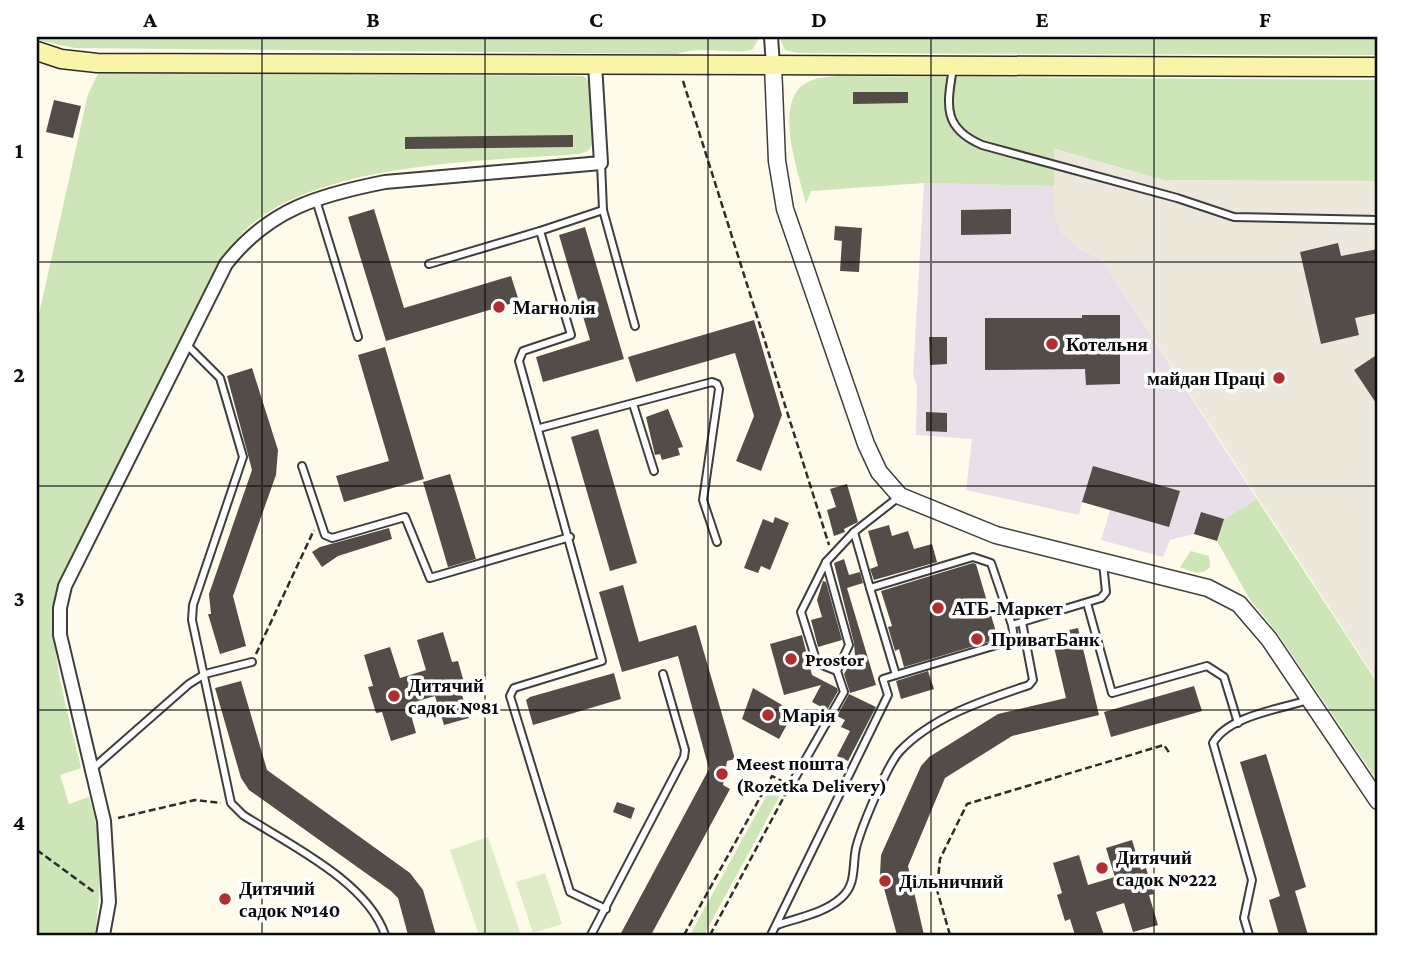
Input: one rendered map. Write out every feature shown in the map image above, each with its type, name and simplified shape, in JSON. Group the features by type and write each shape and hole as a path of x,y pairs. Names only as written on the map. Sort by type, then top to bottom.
{"main road":[{"path":"37,51 61,59 97,63 1378,66"}],"street":[{"path":"771,37 777,161 785,209 866,444 879,472 900,496 996,535 1208,588 1238,604 1269,639 1378,800"},
{"path":"103,935 108,902 104,821 90,771 60,635 60,608 65,586 226,264 247,238 269,222 316,200 385,182 601,163 595,64"}],"lane":[{"path":"953,66 948,96 951,121 963,137 982,145 1177,198 1234,217 1378,220"},
{"path":"601,163 603,210 635,326"},
{"path":"316,200 358,337"},
{"path":"429,264 603,210"},
{"path":"540,230 571,335 566,339 523,351 519,356 602,661 514,688 510,696 570,892 606,909"},
{"path":"187,345 220,378 243,457 193,606 192,620 231,803 243,815 347,882 376,915 385,935"},
{"path":"540,428 712,382 717,384 719,389 703,500 717,542"},
{"path":"633,404 654,471"},
{"path":"302,466 325,536 332,538 405,517 430,578 570,537"},
{"path":"837,671 817,663 800,612 832,554 854,532 900,496"},
{"path":"854,532 897,675"},
{"path":"771,935 888,695 883,679 1014,638 991,563 983,559 973,558 870,588"},
{"path":"791,785 844,692 837,671 849,645 826,562"},
{"path":"1012,625 1105,596 1102,562"},
{"path":"1087,603 1112,693 1207,666 1224,677 1238,723"},
{"path":"777,925 834,904 844,896 852,883 861,836 899,752 925,731 961,710 1029,685 1034,672 1022,622"},
{"path":"90,771 177,693 205,674 252,662"},
{"path":"591,935 684,757 663,674"},
{"path":"1249,935 1244,918 1252,880 1213,743 1219,733 1238,723 1310,700"}],"path":[{"path":"678,64 832,554"},
{"path":"252,662 319,518"},
{"path":"950,935 937,890 940,859 967,804 1164,745 1170,754"},
{"path":"684,935 772,776 791,785 710,935"},
{"path":"104,821 195,800 231,803"},
{"path":"37,850 108,902"}],"shaded area":[{"name":"майдан Праці","path":"1054,149 1163,180 1378,181 1378,682 1101,258 1078,249 1061,233 1054,216"},
{"path":"924,183 1054,186 1054,216 1078,249 1101,258 1257,499 1224,519 1201,513 1194,534 1170,540 1163,557 1101,540 1110,510 1082,502 1079,515 966,490 972,439 916,435 917,386 913,374"}],"green space":[{"path":"37,37 760,37 752,50 696,50 677,54 75,48 37,40"},
{"path":"779,37 1378,37 1378,55 797,53 785,50"},
{"path":"99,72 584,76 591,84 593,144 588,151 579,154 417,167 335,184 298,197 265,214 246,229 221,261 59,584 54,630 56,653 64,700 81,768 60,775 69,804 89,797 99,848 99,900 95,935 37,935 37,323 88,94"},
{"path":"838,76 1378,80 1378,182 1163,180 1055,149 1054,186 924,183 811,191 806,204 790,137 792,103 798,90 810,81"},
{"path":"1257,499 1378,684 1378,782 1278,634 1249,598 1217,541 1224,519"},
{"path":"1191,551 1209,556 1210,567 1207,570 1199,572 1180,567"},
{"path":"775,780 785,786 704,935 690,935"},
{"path":"488,837 521,935 479,935 450,850"},
{"path":"545,873 562,924 533,933 516,882"}],"building":[{"path":"853,92 908,92 908,103 853,104"},
{"path":"54,100 81,106 73,138 46,132"},
{"path":"573,135 573,147 405,149 405,137"},
{"path":"374,209 404,308 511,276 519,301 386,341 348,217"},
{"path":"1011,209 1011,234 961,235 961,210"},
{"path":"835,226 862,228 859,272 840,271 842,241 834,240"},
{"path":"585,227 624,359 543,382 536,357 590,340 559,235"},
{"path":"1338,243 1341,256 1378,249 1378,313 1355,318 1359,335 1321,344 1300,252"},
{"name":"Котельня","path":"1082,315 1120,315 1120,384 1086,385 1085,369 985,370 985,318 1082,318"},
{"path":"754,320 782,415 761,471 736,461 754,416 735,353 636,382 628,357"},
{"path":"929,337 947,337 947,364 930,365"},
{"path":"385,347 424,479 344,502 336,476 389,461 358,355"},
{"path":"1378,354 1378,406 1354,370"},
{"path":"252,368 278,450 276,475 233,596 246,646 220,654 208,614 211,614 209,594 252,470 227,376"},
{"path":"668,409 683,447 678,448 680,455 662,460 660,454 655,455 646,417"},
{"path":"926,412 947,413 947,432 926,431"},
{"path":"598,429 637,563 610,571 571,437"},
{"path":"1093,466 1180,491 1169,527 1082,502"},
{"path":"450,474 476,559 448,567 423,482"},
{"path":"847,484 858,522 834,536 827,510 836,507 830,489"},
{"path":"1201,512 1224,519 1217,541 1194,534"},
{"path":"775,517 789,523 770,570 761,566 758,573 744,568 763,519 773,523"},
{"path":"889,525 892,536 908,531 914,549 932,544 937,562 874,580 870,569 878,566 868,531"},
{"path":"389,528 392,539 338,556 322,567 312,552 320,547"},
{"path":"844,559 849,575 860,572 863,583 847,588 876,685 850,693 844,674 855,655 854,643 834,563"},
{"name":"АТБ-Маркет","path":"976,564 998,639 904,667 899,649 895,651 888,627 892,626 881,591"},
{"path":"823,581 826,582 842,640 818,647 811,620 822,617 817,600"},
{"path":"623,585 639,642 696,625 735,759 727,761 723,785 730,789 651,935 620,935 709,769 678,656 622,672 599,592"},
{"path":"1078,628 1099,715 1012,736 945,778 908,866 924,935 897,935 880,874 881,855 921,766 929,757 998,714 1066,698 1051,634"},
{"path":"443,632 452,662 458,661 465,686 460,688 469,718 444,725 435,696 408,704 416,733 391,741 382,712 376,713 368,687 373,686 364,655 390,647 400,678 426,670 417,640"},
{"name":"Prostor","path":"802,635 812,675 838,691 827,710 812,702 821,685 784,695 770,644"},
{"path":"928,671 934,689 901,699 896,681"},
{"path":"614,673 621,699 533,725 526,700 530,697"},
{"path":"241,681 267,770 410,873 423,890 436,935 408,935 398,898 391,891 249,790 241,778 215,688"},
{"path":"1194,686 1202,711 1111,737 1104,712"},
{"name":"Марія","path":"753,688 794,712 779,739 742,719"},
{"path":"849,694 876,707 848,761 837,756 850,731 841,727 845,720 837,716"},
{"path":"1266,754 1306,887 1295,891 1308,935 1279,935 1269,900 1280,896 1240,762"},
{"path":"617,802 635,808 631,819 613,812"},
{"path":"1132,840 1141,870 1146,868 1154,894 1149,895 1158,925 1133,932 1124,903 1096,912 1104,935 1075,935 1070,919 1065,921 1057,895 1062,893 1053,863 1079,855 1088,885 1115,877 1106,848"}],"place":[{"name":"Магнолія","path":"499,307"},
{"name":"Котельня","path":"1052,344"},
{"name":"майдан Праці","path":"1279,378"},
{"name":"АТБ-Маркет","path":"938,608"},
{"name":"ПриватБанк","path":"977,639"},
{"name":"Prostor","path":"791,659"},
{"name":"Дитячий садок №81","path":"394,696"},
{"name":"Марія","path":"768,715"},
{"name":"Meest пошта (Rozetka Delivery)","path":"722,774"},
{"name":"Дитячий садок №222","path":"1102,868"},
{"name":"Дільничний","path":"885,881"},
{"name":"Дитячий садок №140","path":"225,899"}]}
